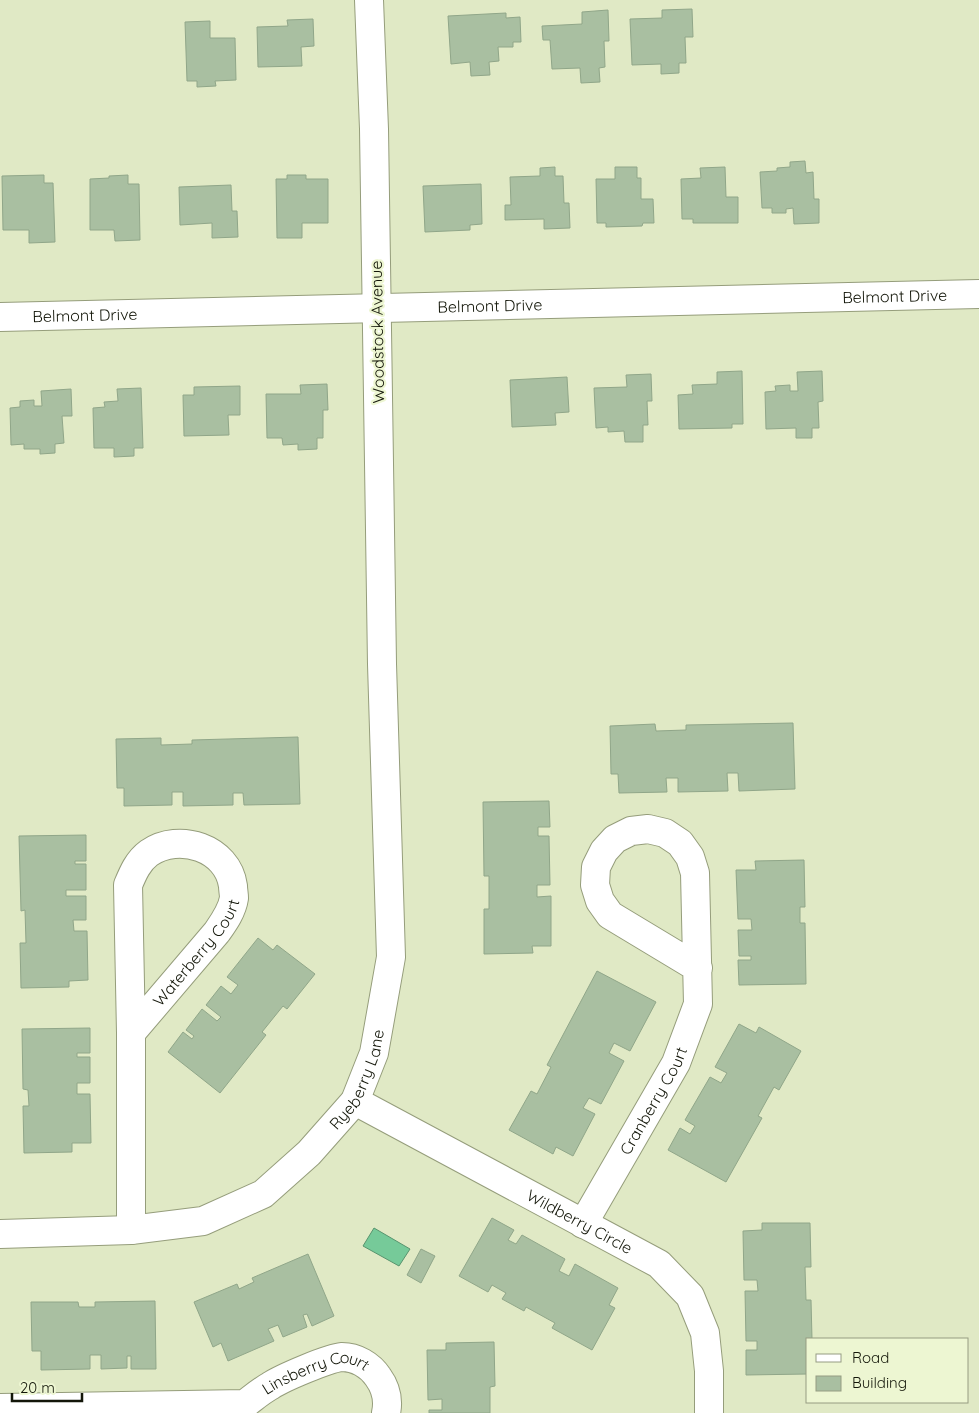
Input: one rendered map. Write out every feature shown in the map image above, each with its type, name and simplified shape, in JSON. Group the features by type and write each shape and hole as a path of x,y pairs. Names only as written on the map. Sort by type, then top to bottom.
{"street":[{"name":"Woodstock Avenue","path":"369,0 374,128 382,664"},
{"name":"Belmont Drive","path":"0,317 979,294"},
{"name":"Ryeberry Lane","path":"0,1234 131,1230 203,1221 262,1194 309,1153 355,1101 374,1053 390,957 382,664"},
{"name":"Cranberry Court","path":"583,1224 676,1063 698,1004 698,968 695,873 690,857 680,843 665,833 648,829 631,831 615,839 604,851 596,867 595,885 600,901 610,915 698,968"},
{"name":"Waterberry Court","path":"130,1033 217,932 228,916 234,897 232,877 222,860 206,849 185,844 166,845 149,853 135,867 128,885 131,1230"},
{"name":"Wildberry Circle","path":"355,1101 659,1264 690,1296 705,1333 709,1371 709,1413"},
{"name":"Linsberry Court","path":"0,1408 251,1409 271,1385 324,1361 342,1357 360,1361 374,1371 384,1386 388,1403 386,1413"}],"shaded area":[{"path":"374,1228 410,1249 399,1266 363,1246"}],"building":[{"path":"692,9 693,37 685,37 686,63 679,63 679,73 661,74 661,64 632,65 630,19 662,18 662,10"},
{"path":"608,10 609,41 604,41 605,67 599,68 600,82 581,83 580,68 552,69 550,40 543,40 542,26 582,24 582,12"},
{"path":"506,13 506,18 520,17 521,42 513,42 513,47 498,47 499,61 489,62 490,75 471,76 470,62 451,64 448,16"},
{"path":"313,19 314,46 301,47 302,66 258,67 257,27 288,26 287,20"},
{"path":"210,21 210,38 235,38 236,80 215,81 216,86 197,87 197,81 187,81 185,22"},
{"path":"805,161 806,173 813,172 814,199 819,199 819,223 794,224 793,208 786,209 786,213 772,213 772,208 762,208 760,172 777,171 777,168 790,167 790,162"},
{"path":"555,167 555,176 563,176 564,203 569,203 570,228 544,229 544,219 505,220 505,205 511,205 510,177 540,176 540,168"},
{"path":"615,167 637,167 637,178 641,178 641,199 653,199 654,223 643,223 642,226 606,227 606,223 597,223 596,179 615,179"},
{"path":"725,167 726,197 738,197 738,223 693,223 693,219 682,219 681,179 701,178 700,168"},
{"path":"44,175 44,183 53,183 55,242 29,243 29,230 3,230 2,176"},
{"path":"128,175 128,184 139,184 140,240 115,241 114,230 90,230 90,179"},
{"path":"287,175 306,175 306,179 328,179 328,223 302,223 302,238 277,238 276,179 287,179"},
{"path":"481,184 482,224 470,225 470,230 425,232 423,186"},
{"path":"231,185 232,211 237,211 238,237 212,238 212,223 180,225 179,187"},
{"path":"742,371 743,424 732,424 732,428 679,429 678,395 693,394 692,385 717,384 717,372"},
{"path":"822,371 823,401 818,402 819,428 812,428 812,438 796,438 796,428 766,429 765,392 776,391 775,386 790,385 790,391 798,391 797,372"},
{"path":"651,374 652,401 647,401 648,425 643,425 643,442 625,442 624,431 608,432 608,427 596,428 594,388 627,387 626,375"},
{"path":"567,377 569,412 555,413 556,425 512,427 510,380"},
{"path":"327,384 328,410 323,410 323,438 317,438 317,449 298,450 298,444 283,445 282,438 267,438 266,394 301,394 300,385"},
{"path":"240,386 240,415 228,415 229,435 184,436 183,395 194,395 194,387"},
{"path":"141,388 143,448 134,448 134,456 114,457 114,448 94,448 93,408 105,407 104,402 118,401 117,389"},
{"path":"71,389 72,416 62,416 64,443 55,444 55,453 40,454 40,449 24,449 24,444 11,445 10,408 20,407 20,401 34,400 34,406 42,406 41,391"},
{"path":"793,723 795,789 739,791 738,773 727,773 728,791 678,792 678,778 666,778 667,792 619,793 618,774 611,774 610,726 655,724 656,731 686,730 686,725"},
{"path":"298,737 300,804 244,805 243,793 233,793 233,805 183,806 183,792 172,792 172,805 124,806 124,788 117,788 116,739 161,738 161,745 192,744 192,740"},
{"path":"549,801 550,827 538,827 538,836 549,836 550,885 537,885 537,897 551,896 551,946 532,946 533,953 484,954 484,909 489,909 489,876 484,876 483,802"},
{"path":"86,835 86,861 75,861 75,864 86,864 86,890 66,890 66,896 86,896 86,920 73,920 74,931 87,931 88,980 69,981 69,987 21,988 20,943 26,943 25,910 21,911 19,836"},
{"path":"804,860 805,907 800,907 800,923 805,923 806,984 739,985 738,960 751,960 751,956 739,956 738,930 752,930 751,919 738,919 736,870 756,870 755,861"},
{"path":"258,938 273,950 277,945 315,974 287,1009 283,1006 262,1032 266,1035 220,1093 168,1052 183,1032 192,1039 194,1036 186,1030 202,1009 217,1021 221,1017 206,1005 221,986 231,994 238,985 227,977"},
{"path":"597,971 656,1002 630,1051 614,1043 609,1053 624,1061 601,1104 589,1098 583,1108 595,1114 573,1156 556,1147 553,1154 509,1130 531,1091 537,1094 551,1067 547,1065"},
{"path":"739,1024 756,1033 759,1027 801,1051 779,1090 774,1087 758,1116 762,1118 726,1182 668,1150 680,1128 690,1134 695,1126 685,1120 710,1077 721,1083 727,1073 715,1067"},
{"path":"90,1028 90,1053 77,1053 77,1057 90,1057 90,1083 77,1083 77,1094 90,1094 91,1143 72,1143 72,1152 24,1153 23,1106 29,1106 28,1090 23,1089 22,1029"},
{"path":"492,1218 514,1230 508,1240 516,1244 522,1235 565,1259 559,1271 569,1276 575,1264 618,1288 609,1305 615,1308 592,1350 552,1328 555,1323 526,1307 524,1311 502,1299 506,1293 492,1285 488,1292 459,1276"},
{"path":"762,1223 810,1223 811,1267 805,1267 806,1300 811,1300 812,1338 806,1338 806,1374 746,1375 746,1350 757,1350 757,1341 746,1341 745,1291 758,1291 757,1280 744,1280 743,1231 762,1230"},
{"path":"421,1249 435,1256 421,1283 407,1275"},
{"path":"308,1254 334,1316 312,1326 307,1314 303,1315 307,1327 283,1337 278,1325 268,1329 274,1341 228,1361 221,1343 213,1347 194,1302 237,1284 239,1289 254,1282 252,1278"},
{"path":"155,1301 156,1369 131,1369 131,1356 127,1356 127,1368 101,1369 101,1355 90,1355 90,1369 41,1370 41,1351 32,1351 31,1302 78,1302 79,1307 95,1307 95,1302"},
{"path":"494,1342 495,1386 490,1387 490,1413 429,1413 429,1410 442,1410 442,1399 428,1400 427,1350 446,1350 446,1343"}]}
